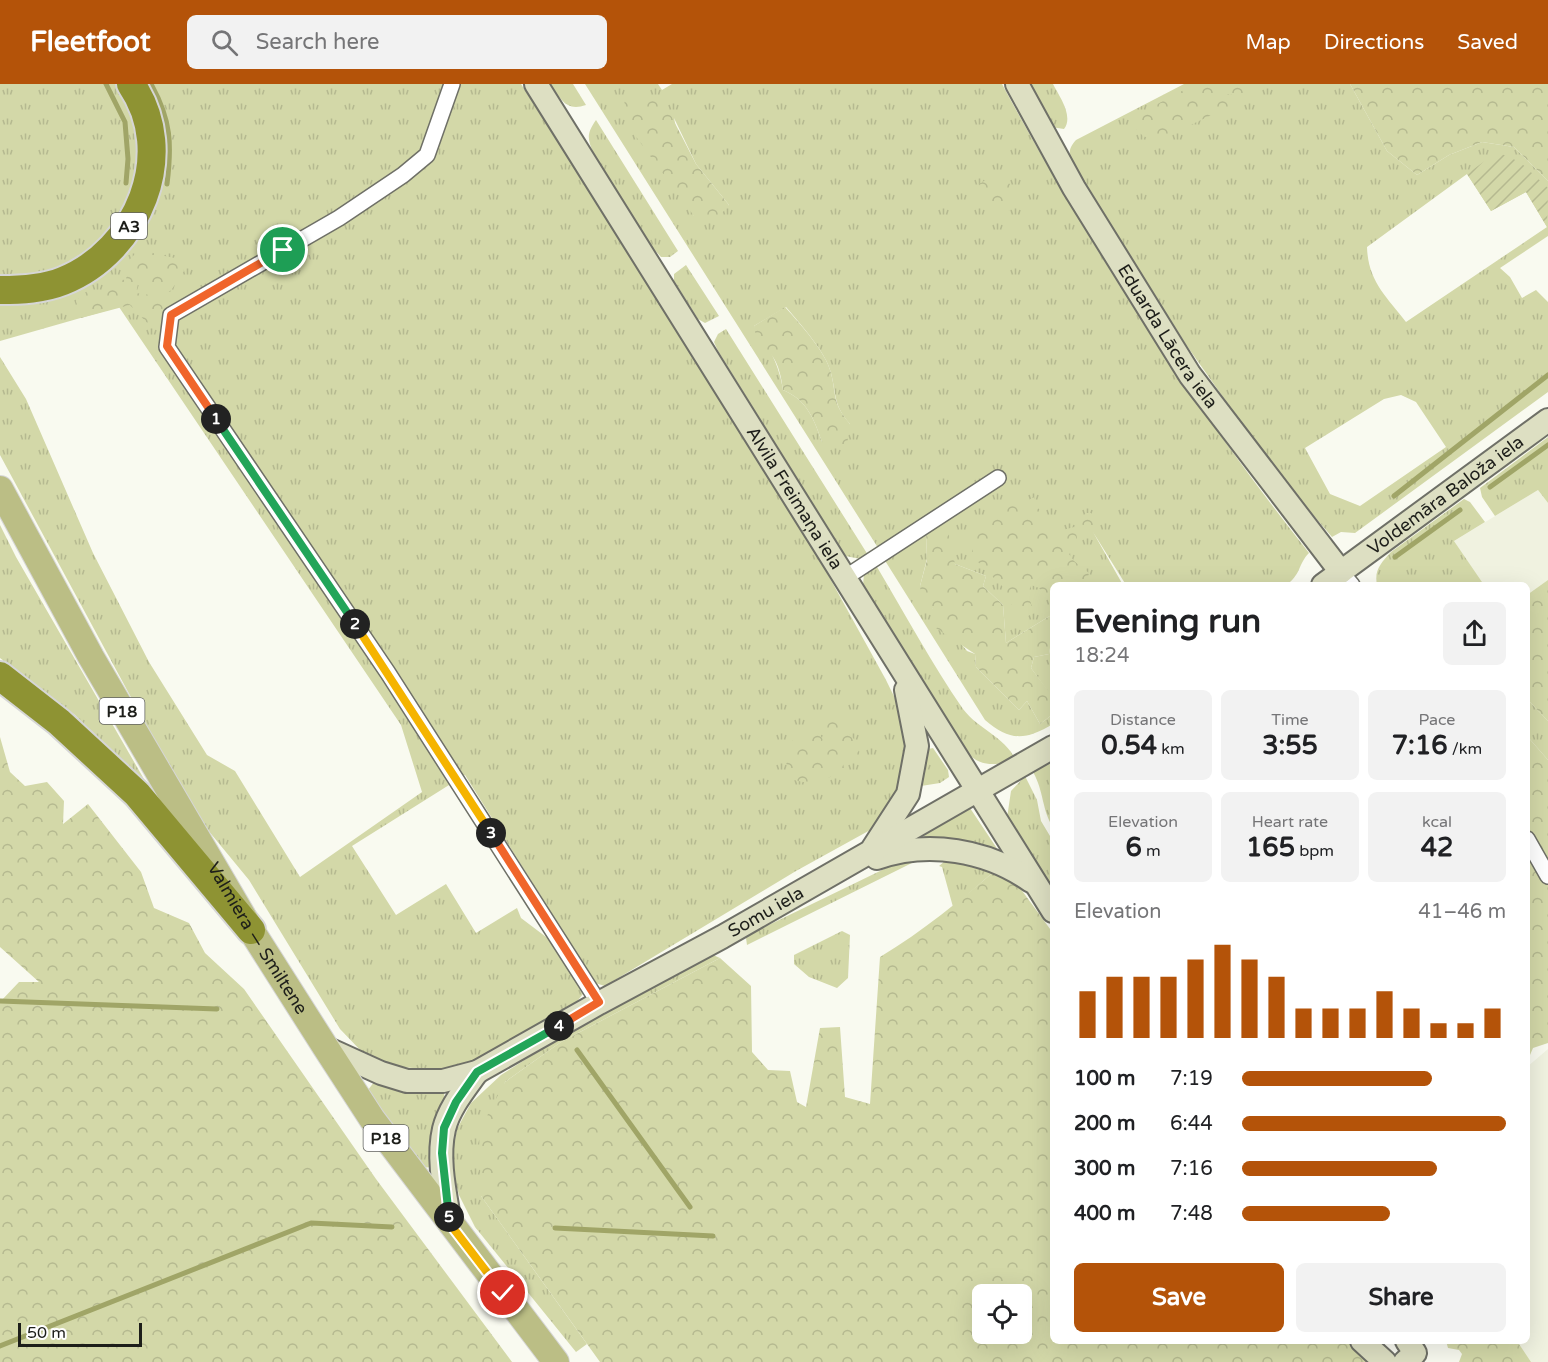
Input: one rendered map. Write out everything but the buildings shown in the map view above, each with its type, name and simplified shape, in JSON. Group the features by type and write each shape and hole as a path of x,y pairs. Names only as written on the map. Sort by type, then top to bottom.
{"highway":[{"name":"A3","path":"0,290 43,286 76,274 112,247 134,220 144,199 151,175 152,152 143,108 131,84"},
{"path":"0,676 59,722 137,794 251,930"}],"main road":[{"name":"Alvila Freimaņa iela","path":"536,84 696,337 843,579 1050,906"},
{"name":"Eduarda Lācera iela","path":"1017,84 1074,188 1190,375 1339,581"},
{"name":"Voldemāra Baloža iela","path":"1339,581 1548,420"},
{"name":"Valmiera — Smiltene","path":"0,489 68,618 251,930 326,1048 372,1119 556,1362"},
{"path":"869,853 909,794 916,755 915,725 902,671"},
{"name":"Somu iela","path":"477,1072 599,1002 723,937 820,879 1050,749"},
{"path":"820,879 890,853 922,848 982,856 1011,867 1037,886"},
{"path":"326,1048 381,1073 407,1081 443,1081 477,1072"},
{"path":"450,1224 443,1178 444,1128 456,1102 477,1072"},
{"path":"1365,1344 1385,1362"},
{"path":"1405,1362 1415,1353 1409,1344"}],"street":[{"path":"452,84 427,155 403,175 339,218 171,315 167,346 388,673 599,1002"},
{"path":"843,579 998,478"},
{"path":"1530,845 1548,876"}],"shaded area":[{"path":"1538,490 1548,503 1548,647 1530,638 1530,582 1481,582 1454,541"},
{"path":"1548,1049 1548,1362 1504,1362 1495,1344 1530,1344 1530,1064"}],"green space":[{"path":"0,84 120,84 135,119 140,161 128,205 114,227 84,257 41,275 0,277"},
{"path":"141,84 521,84 800,524 886,680 909,727 908,760 894,805 872,829 796,871 605,986 595,983 465,775 352,846 396,915 446,884 476,933 517,908 521,918 558,946 583,994 574,1005 482,1058 452,1071 400,1067 364,1054 340,1029 249,880 193,812 0,455 0,357 26,399 93,553 149,662 207,755 235,771 300,877 422,792 401,725 119,307 0,341 0,300 44,298 157,193"},
{"path":"550,84 573,84 586,105 573,107 565,103"},
{"path":"585,84 658,84 662,90 672,84 1002,84 1071,206 1145,325 1225,441 1309,553 1290,582 1124,582 1093,532 1121,582 1050,582 1050,616 1006,643 1003,605 983,586 986,576 955,564 927,532 973,503 880,551","holes":["674,118 696,164 729,205 694,216","786,307 812,338 828,365 836,400 850,424 822,442 804,405 783,390 773,356 754,326"]},
{"path":"1028,84 1053,84 1066,112 1067,124 1064,129 1051,127"},
{"path":"1184,84 1350,84 1387,151 1417,175 1449,155 1482,142 1514,147 1548,181 1548,236 1500,268 1510,277 1522,298 1536,290 1548,302 1548,392 1355,533 1341,532 1332,537 1273,468 1187,346 1074,167 1070,153 1076,140","holes":["1467,174 1491,211 1526,192 1547,227 1406,322 1379,288 1368,259 1367,247","1401,395 1416,402 1446,447 1360,506 1330,494 1305,448 1384,399"]},
{"path":"1195,84 1245,84 1248,88 1245,97 1227,94 1229,107 1156,141 1143,136 1135,128 1135,116"},
{"path":"1350,84 1548,84 1548,181 1514,147 1482,142 1449,155 1417,175 1387,151"},
{"path":"626,95 662,98 696,164 729,205 715,221 694,216 629,127 622,115"},
{"path":"596,120 678,251 670,257 661,257 650,245 593,152 589,136"},
{"path":"1497,152 1520,162 1548,188 1547,227 1526,192 1491,211 1467,174"},
{"path":"999,172 1018,198 1010,210 992,215 979,184"},
{"path":"142,247 155,254 180,259 184,271 170,292 139,279 136,293 157,296 163,307 159,323 150,326 130,305 81,318 76,301 88,290 103,299 110,279 126,280 129,260"},
{"path":"686,265 719,316 705,323 698,319 674,281 674,274"},
{"path":"785,307 812,338 824,356 831,373 836,400 850,424 847,445 822,442 804,405 783,390 773,357 757,342 754,326"},
{"path":"726,329 868,555 861,559 845,556 718,351 714,342 718,334"},
{"path":"1548,437 1548,503 1538,490 1495,516 1482,497 1480,488"},
{"path":"1033,497 1037,502 1035,506 1051,518 1052,533 1074,527 1077,542 1069,554 1089,573 1086,582 1050,582 1050,601 1039,588 1031,585 1028,594 1034,613 1028,616 1008,602 1005,589 972,556 972,525 990,524 1004,509 1013,505 1023,505"},
{"path":"1464,499 1470,502 1485,522 1454,541 1482,582 1376,582 1377,571 1391,552"},
{"path":"1086,513 1091,513 1097,519 1096,525 1087,537 1081,532 1083,527 1081,519"},
{"path":"0,525 16,557 152,793 75,715 0,658"},
{"path":"947,526 955,564 986,576 983,586 1003,605 1006,643 1050,616 1049,654 1034,657 1031,668 1050,693 1050,716 1040,724 1027,701 1019,710 976,667 975,654 933,626 933,609 922,602 920,586 927,560 926,532"},
{"path":"926,533 927,559 920,586 933,609 967,651 975,654 976,667 1019,710 1027,701 1040,724 1050,716 1050,726 1026,736 1018,736 1002,732 985,720 884,559"},
{"path":"877,567 963,709 1005,745 1015,759 987,764 975,759 964,749 863,585 864,574"},
{"path":"1548,580 1548,721 1530,702 1530,593"},
{"path":"1050,647 1050,694 1031,668 1034,657 1049,654"},
{"path":"1530,702 1548,721 1548,760 1530,739"},
{"path":"848,713 849,734 856,741 860,754 851,761 842,759 844,768 817,785 794,780 785,754 791,742 816,730 823,739 816,754 828,742 821,723"},
{"path":"0,737 10,772 25,786 47,782 64,801 63,824 88,804 141,872 154,908 189,923 205,953 244,989 376,1179 512,1362 0,1362 0,1002 19,982 39,982 0,947"},
{"path":"1530,739 1548,760 1548,1043 1533,1048 1530,1055"},
{"path":"933,748 948,770 949,777 940,783 921,786 924,750"},
{"path":"1050,762 1050,822 1039,786 1033,772"},
{"path":"1025,776 1037,800 1041,821 1050,836 1050,888 1007,818 1011,791"},
{"path":"970,808 998,850 996,854 942,839 924,838 925,832"},
{"path":"913,855 922,858 747,945 746,938 752,933"},
{"path":"945,861 998,868 953,907 942,867 939,866"},
{"path":"998,868 1012,877 1050,929 1050,1344 1354,1344 1369,1362 600,1362 481,1196 479,1131 505,1082 561,1042 720,958 751,986 752,1052 768,1070 790,1071 797,1102 806,1107 820,1028 840,1027 845,1097 870,1104 880,957 926,926"},
{"path":"842,931 850,935 848,978 837,988 809,977 794,964 794,955"},
{"path":"713,955 720,958 561,1042 505,1082 481,1196 587,1344 576,1352 475,1227 459,1195 453,1172 453,1150 457,1129 471,1103 501,1075 600,1012"},
{"path":"374,1082 444,1093 445,1101 431,1167 422,1168 368,1090"},
{"path":"1447,1344 1519,1344 1531,1362 1459,1362 1462,1354 1459,1350 1448,1348"}],"waterway":[{"path":"106,84 125,122 128,159 126,183"},
{"path":"151,84 163,109 168,132 167,184"},
{"path":"1394,496 1548,375"},
{"path":"1490,487 1548,445"},
{"path":"1395,557 1460,510"},
{"path":"0,1001 217,1009"},
{"path":"577,1050 690,1207"},
{"path":"0,1346 311,1223 392,1227"},
{"path":"555,1228 713,1236"}],"route":[{"path":"283,250 171,315 167,346 388,673 599,1002 477,1072 456,1102 444,1128 443,1178 450,1224 503,1293"}]}
